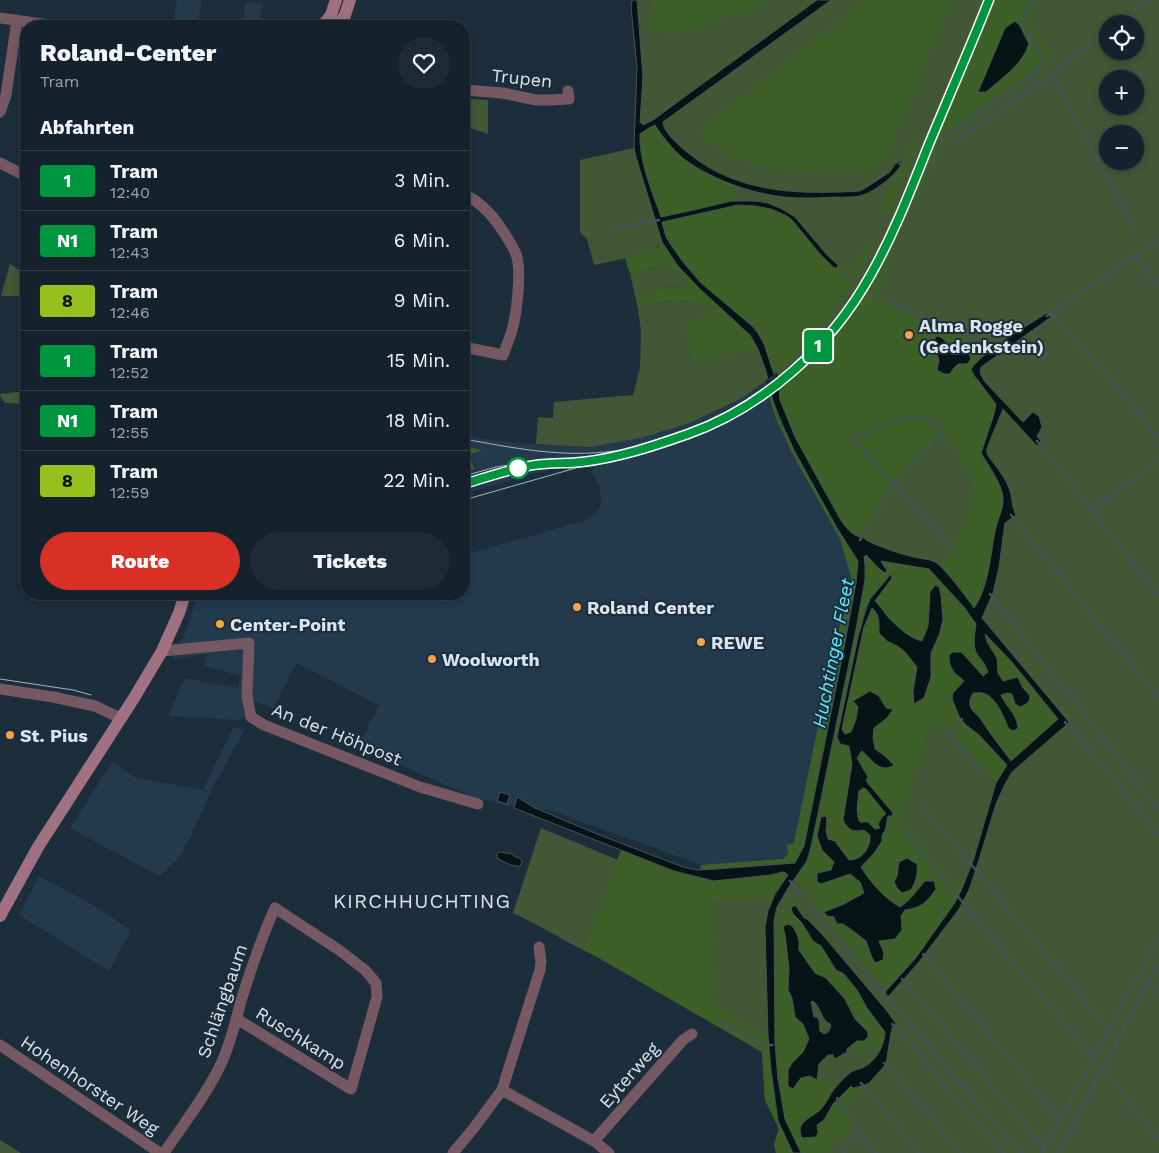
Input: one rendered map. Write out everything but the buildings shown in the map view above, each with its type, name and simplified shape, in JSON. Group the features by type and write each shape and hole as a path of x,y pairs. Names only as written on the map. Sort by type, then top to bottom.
{"main road":[{"path":"326,20 336,0"},
{"path":"342,20 350,0"},
{"path":"0,916 38,847 162,652 176,621 182,600"}],"street":[{"path":"0,18 20,20"},
{"path":"0,112 6,95 17,20"},
{"name":"Trupen","path":"470,90 504,93 536,100 568,98 568,91"},
{"path":"0,164 20,173"},
{"path":"470,197 488,211 506,235 517,258 518,273 512,332 502,355 470,348"},
{"name":"An der Höhpost","path":"162,652 249,643 247,696 251,717 264,725 420,787 478,804"},
{"path":"0,690 54,697 95,706 120,718"},
{"name":"Schlängbaum","path":"164,1153 220,1066 230,1041 256,954 275,908"},
{"name":"Ruschkamp","path":"237,1019 351,1089 377,997 376,983 365,970 351,959 275,908"},
{"path":"453,1153 502,1090 540,970 539,947"},
{"name":"Eyterweg","path":"594,1141 683,1040 692,1034"},
{"name":"Hohenhorster Weg","path":"0,1045 160,1153"},
{"path":"502,1090 594,1141 609,1153"}],"shaded area":[{"path":"177,0 202,0 198,20 173,20"},
{"path":"632,0 637,0 643,77 640,122 643,125 653,120 817,0 831,0 663,122 663,125 680,146 700,162 742,182 764,188 811,192 860,191 890,172 895,164 903,162 886,182 874,190 856,197 802,198 759,193 730,184 691,164 671,146 655,125 640,134 644,166 661,217 731,201 768,203 795,217 827,255 838,265 837,268 834,268 792,220 771,209 738,205 662,222 669,242 701,283 758,333 764,344 779,389 780,400 795,437 845,526 854,534 878,546 905,555 931,560 955,582 974,608 983,589 989,569 1003,495 998,482 981,453 996,404 971,369 995,346 1018,331 1047,313 1051,317 981,367 980,373 985,382 1023,422 1033,412 1039,416 1042,427 1037,436 1041,441 1037,446 1003,409 987,448 987,454 1007,484 1016,515 1005,523 999,567 993,593 982,618 1069,722 1012,772 996,804 969,890 959,909 919,962 887,998 885,996 886,991 915,959 961,891 973,861 996,783 1007,765 960,718 952,699 953,693 964,681 955,673 951,666 949,655 953,652 961,652 983,676 988,672 985,664 975,651 976,624 964,607 929,569 881,561 887,571 886,573 878,568 866,555 864,557 865,580 811,847 807,861 777,907 774,921 775,1043 778,1079 785,1119 801,1153 793,1153 778,1121 768,1035 765,927 768,911 775,894 788,875 782,872 771,875 714,881 674,871 514,808 517,797 535,808 597,834 683,867 697,870 795,863 804,846 856,583 858,561 837,528 795,452 773,401 766,371 758,349 750,335 678,266 662,242 634,148 637,67 631,7","holes":["985,634 1011,661 1058,719 1011,761 970,704 973,693 987,695 999,708 1009,729 1014,731 1018,728 1014,715 1001,695 1012,694 1015,704 1020,707 1028,703 1029,695 1018,677 1003,681 998,673 997,658 987,642"]},
{"path":"246,1 262,4 260,18 277,20 243,20"},
{"path":"1015,21 1020,26 1029,44 1026,52 1011,71 986,92 978,92 1005,28"},
{"path":"936,336 946,342 949,349 969,354 971,359 967,364 958,364 950,374 944,374 937,370 939,361 934,341"},
{"path":"768,378 772,395 769,397 776,419 792,453 840,539 851,576 794,844 787,845 788,854 783,859 701,865 552,811 514,807 473,797 358,746 379,705 296,663 273,709 256,701 248,703 247,716 238,720 169,716 184,678 238,688 240,676 205,666 207,654 173,659 186,631 196,600 470,600 470,553 586,520 598,511 602,501 600,490 591,468 558,467 470,492 470,471 473,470 470,455 481,450 470,447 470,436 497,441 542,445 641,438 690,423 744,397"},
{"path":"891,574 892,578 875,601 888,617 908,635 922,641 928,626 930,592 935,585 939,587 941,595 943,620 931,653 931,677 924,698 914,704 913,692 917,667 905,652 887,641 879,633 878,616 872,608 864,627 842,729 845,734 851,732 858,707 853,701 870,691 879,696 886,708 893,709 887,718 874,728 873,738 875,749 894,765 889,768 880,767 862,751 857,758 868,777 866,781 893,813 892,816 888,816 882,841 861,867 878,890 900,907 911,898 925,881 934,881 936,889 923,904 905,910 901,916 902,930 895,939 879,941 884,953 883,960 875,963 866,941 843,924 837,924 834,917 827,916 824,912 864,893 860,882 850,874 821,884 817,882 817,873 831,870 834,862 822,850 817,836 821,817 825,816 827,818 826,831 828,839 835,841 849,860 862,856 870,840 870,835 864,830 852,830 843,820 852,764 849,746 840,744 837,737 858,637 870,599","holes":["863,788 866,789 886,814 878,824 880,828 875,829 868,822 860,822 858,818 859,791"]},
{"path":"233,728 245,729 209,795 180,857 159,876 70,828 112,762 134,777 203,790"},
{"path":"500,792 510,795 507,804 497,801"},
{"path":"499,852 512,854 521,859 520,866 511,865 497,858"},
{"path":"907,858 917,864 917,874 911,890 902,893 894,882 899,862"},
{"path":"39,876 93,905 131,930 109,971 19,915"},
{"path":"793,906 796,906 804,918 821,933 896,1024 892,1028 886,1064 869,1083 853,1088 851,1086 833,1104 824,1120 817,1125 818,1133 816,1137 802,1138 800,1128 802,1124 821,1109 834,1089 846,1076 873,1061 881,1047 885,1032 867,1008 857,990 844,974 836,970 821,946 813,941 802,923 793,914 791,909"},
{"path":"789,924 793,927 799,941 799,950 815,973 826,978 845,999 855,1019 868,1032 868,1037 864,1041 857,1041 847,1049 847,1052 835,1059 833,1055 828,1055 819,1064 817,1080 810,1076 801,1078 793,1089 788,1086 788,1070 803,1052 809,1039 803,1024 795,1017 792,998 788,990 789,968 783,926","holes":["813,1001 831,1027 824,1034 820,1031 819,1020 817,1017 814,1017 811,1002"]}],"green space":[{"path":"632,0 1159,0 1159,1153 776,1153 774,1144 779,1129 765,1100 762,1052 693,1012 697,892 701,865 783,859 788,854 787,845 794,843 851,576 840,539 768,379 744,397 690,423 641,438 590,447 536,444 538,417 553,418 554,402 633,395 640,368 641,332 638,308 670,300 697,303 720,309 662,243 640,254 594,265 587,239 580,232 580,160 634,148 637,67 631,7"},
{"path":"654,0 768,0 750,11 676,34 651,32"},
{"path":"866,0 951,0 887,158 868,170 797,171 733,160 701,136 702,128"},
{"path":"994,0 1035,0 1032,9 1032,23 1053,56 1033,75 947,137 925,184 914,193"},
{"path":"470,98 488,100 488,134 470,128"},
{"path":"655,125 663,137 690,164 733,185 736,195 735,201 660,217 647,176 640,145 640,134"},
{"path":"922,136 887,218 880,208 914,139"},
{"path":"738,205 766,209 780,213 792,220 834,268 837,268 838,265 847,273 867,244 876,243 829,317 807,343 775,373 768,360 764,344 752,326 701,283 669,242 662,222"},
{"path":"662,242 678,266 750,335 758,349 694,361 684,325 720,309 697,303 670,300 638,308 636,299 663,288 681,287 690,284 665,265 630,274 625,258 658,247"},
{"path":"889,249 894,252 878,294 898,310 976,342 997,346 973,374 996,404 981,453 998,482 1003,495 987,579 975,608 940,566 952,554 971,505 973,477 943,433 895,486 865,538 851,532 840,519 795,437 780,400 779,389 797,375 829,344 856,308"},
{"path":"10,264 20,271 20,296 1,296"},
{"path":"665,265 690,284 681,287 663,288 636,299 630,274"},
{"path":"20,392 20,404 5,403 0,394"},
{"path":"772,395 777,414 795,452 837,528 858,561 856,583 804,845 795,862 700,870 701,865 783,859 788,854 787,845 794,843 851,576 840,539 792,453 776,419 769,397"},
{"path":"470,447 482,450 470,455"},
{"path":"470,455 474,470 470,471"},
{"path":"866,555 882,571 887,571 880,560 929,569 964,607 976,624 975,651 988,672 983,676 972,664 954,673 964,681 953,693 952,699 960,718 1007,765 996,783 946,727 930,724 899,818 961,891 936,931 886,991 834,931 796,877 807,861 819,815 856,629 865,565 864,557"},
{"path":"984,633 1011,661 1059,719 1011,761 970,705 973,693 985,694 991,698 1002,713 1011,710 1001,695 1007,692 1012,694 1015,704 1022,688 1020,681 1012,678 1003,681 998,673 997,658"},
{"path":"541,828 618,860 583,950 513,913"},
{"path":"621,850 674,871 730,880 782,872 786,872 788,875 773,898 712,900 714,991 712,1005 768,1035 778,1121 793,1153 776,1153 774,1144 779,1129 765,1100 762,1052 583,950"},
{"path":"791,900 796,906 793,906 791,909 793,914 802,923 812,941 821,946 836,970 844,974 857,990 867,1008 885,1032 885,1042 881,1050 877,1047 858,1054 850,1046 857,1041 864,1027 855,1019 845,999 826,978 815,973 799,950 797,934 783,926 789,968 788,990 792,998 795,1017 803,1024 809,1039 803,1052 792,1063 801,1078 810,1076 836,1087 822,1109 804,1122 800,1134 818,1133 817,1125 824,1120 833,1104 851,1086 853,1088 862,1086 859,1093 847,1106 855,1121 852,1129 831,1145 826,1153 801,1153 785,1119 778,1079 775,1043 774,970 779,958 778,934 781,913"},
{"path":"0,1140 21,1153 0,1153"}],"pier":[{"path":"777,372 781,388 769,396 766,380"}],"waterway":[{"path":"924,174 926,175 942,138 1031,75 1044,61 1023,22 1032,0"},
{"path":"1130,15 1149,0"},
{"path":"1099,39 1052,75 1136,231"},
{"path":"955,142 1052,75"},
{"path":"900,164 906,164"},
{"path":"615,227 659,220"},
{"path":"1047,316 1159,239"},
{"path":"1135,256 1159,287"},
{"path":"844,274 852,280"},
{"path":"869,292 877,297"},
{"path":"885,301 982,341 1000,345"},
{"path":"1051,314 1117,387 1159,440"},
{"path":"860,540 894,483 944,431 929,419 908,418 878,427 853,439 951,545"},
{"path":"1037,441 1159,595"},
{"path":"1092,510 1159,460"},
{"path":"1011,515 1159,699"},
{"path":"990,594 1159,809"},
{"path":"962,719 950,736 984,778"},
{"path":"1065,722 1159,834"},
{"path":"921,804 1109,1030"},
{"path":"898,824 1094,1058"},
{"path":"790,881 803,897"},
{"path":"811,906 951,1073 1022,1153"},
{"path":"1042,1153 1159,937"},
{"path":"923,954 1060,1120"},
{"path":"1058,1153 1159,962"},
{"path":"902,979 1045,1148"},
{"path":"1149,981 1159,993"},
{"path":"716,1019 761,1045 772,1045"},
{"path":"892,1024 900,1030 962,1107 1004,1153"},
{"path":"884,1063 961,1153"},
{"path":"1103,1069 1159,1138"},
{"path":"861,1083 919,1153"},
{"path":"837,1098 858,1132 876,1153"},
{"path":"843,1153 848,1140 858,1132"}],"tram line":[{"path":"470,498 693,433 754,401 799,366 838,324 855,301 878,262 907,199 989,0"},
{"name":"1","path":"470,482 540,464 581,462 612,457 689,434 746,407 799,366 837,325 878,262 989,0"},
{"path":"470,440 557,453 614,451"},
{"path":"470,474 509,465 580,462"},
{"path":"0,679 73,690 91,695"}],"place":[{"name":"Alma Rogge (Gedenkstein)","path":"909,335"},
{"name":"Roland Center","path":"577,607"},
{"name":"Center-Point","path":"220,624"},
{"name":"REWE","path":"701,642"},
{"name":"Woolworth","path":"432,659"},
{"name":"St. Pius","path":"10,735"}],"district":[{"name":"KIRCHHUCHTING","path":"422,901"}],"water label":[{"name":"Huchtinger Fleet","path":"833,653"}]}
